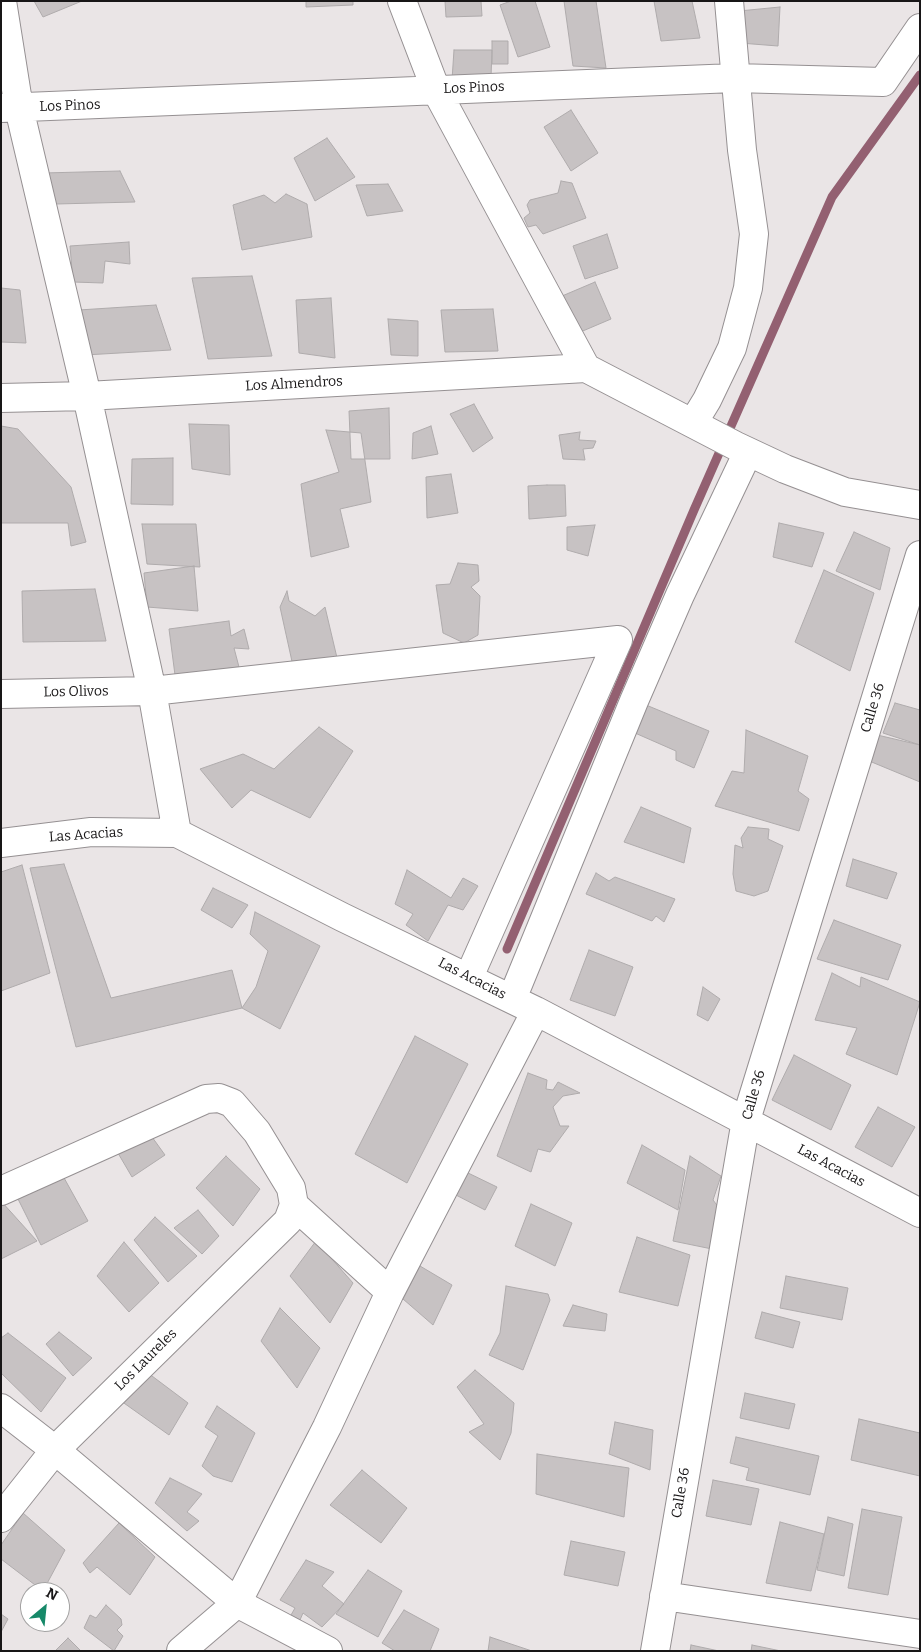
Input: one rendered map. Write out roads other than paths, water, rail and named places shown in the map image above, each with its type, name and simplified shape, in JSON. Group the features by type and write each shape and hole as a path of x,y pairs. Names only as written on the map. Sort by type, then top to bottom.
{"street":[{"path":"2,1 10,108 87,396 152,691 177,833"},
{"path":"402,1 436,90 586,368 742,449 845,492 920,504"},
{"path":"702,428 707,400 732,348 748,288 754,234 734,78 729,1"},
{"name":"Los Pinos","path":"10,108 734,78 883,82 920,28"},
{"name":"Los Almendros","path":"1,398 87,396 586,368"},
{"path":"182,1651 237,1603 327,1427 524,1005 642,683 742,449"},
{"name":"Calle 36","path":"655,1651 746,1120 920,555"},
{"name":"Los Olivos","path":"1,694 152,691 618,640 469,977"},
{"name":"Las Acacias","path":"1,844 91,832 177,833 342,917 469,977 919,1209"},
{"path":"1,1191 206,1099 219,1098 232,1103 257,1132 291,1188 294,1205 390,1292"},
{"name":"Los Laureles","path":"1,1518 55,1450 288,1221 294,1205"},
{"path":"1,1408 55,1450 237,1603 328,1651"},
{"path":"664,1596 920,1634"}],"waterway":[{"path":"507,949 694,510 832,197 920,75"}]}
